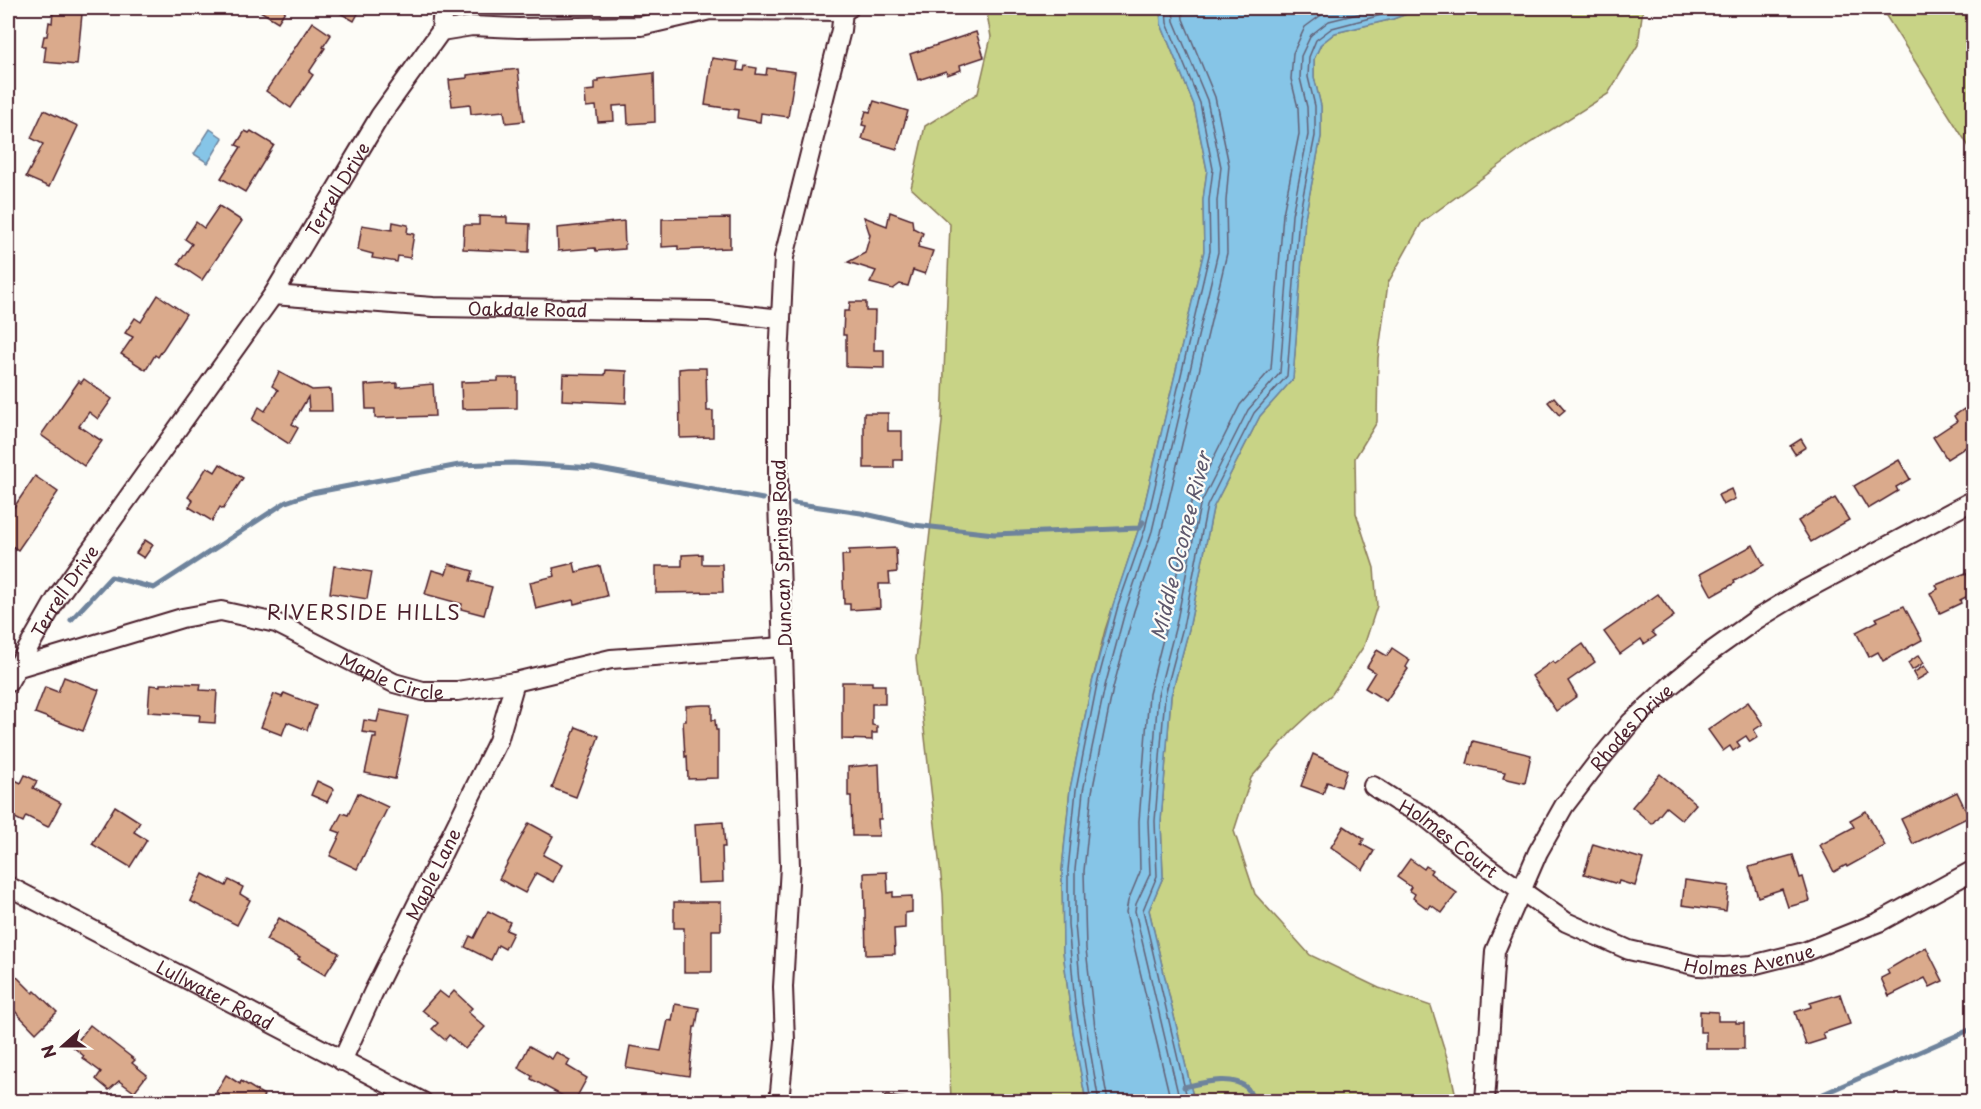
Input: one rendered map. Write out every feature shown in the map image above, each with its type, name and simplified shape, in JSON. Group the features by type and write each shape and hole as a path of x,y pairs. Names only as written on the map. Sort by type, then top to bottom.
{"street":[{"path":"443,8 441,31 472,26 519,28 641,26 710,10 846,9"},
{"name":"Duncan Springs Road","path":"779,1101 785,1041 783,987 790,866 778,501 778,379 784,257 846,9"},
{"name":"Terrell Drive","path":"12,676 58,596 273,295 380,116 441,31"},
{"name":"Oakdale Road","path":"273,295 433,307 710,311 781,319"},
{"name":"Rhodes Drive","path":"1485,1101 1495,951 1538,852 1564,806 1597,763 1631,722 1671,685 1739,632 1803,591 1974,500"},
{"name":"Maple Circle","path":"12,676 171,621 221,611 276,623 394,683 423,691 456,691 515,682 611,659 783,647"},
{"name":"Maple Lane","path":"342,1061 373,993 498,741 515,682"},
{"name":"Holmes Court","path":"1373,786 1395,801 1423,814 1485,865 1522,890"},
{"name":"Holmes Avenue","path":"1522,890 1566,922 1629,951 1698,966 1724,967 1752,965 1804,952 1855,932 1974,870"},
{"name":"Lullwater Road","path":"8,886 423,1101"}],"green space":[{"path":"986,8 1160,8 1161,24 1194,105 1207,170 1203,200 1204,251 1139,528 1105,630 1070,789 1062,870 1063,951 1073,1032 1086,1101 951,1101 943,894 916,659 942,422 950,224 911,188 925,126 978,93 991,37"},
{"path":"1423,8 1643,8 1638,45 1608,94 1530,143 1422,222 1388,283 1378,358 1377,422 1355,458 1356,513 1374,568 1377,606 1364,646 1332,694 1292,731 1251,778 1234,831 1255,894 1310,955 1379,988 1431,1006 1449,1064 1457,1101 1194,1101 1149,910 1163,877 1161,821 1171,696 1189,629 1213,508 1260,416 1293,379 1305,217 1321,137 1321,106 1314,77 1314,59 1321,44 1335,33 1393,19"},
{"path":"1881,8 1973,8 1973,153"}],"water":[{"name":"Middle Oconee River","path":"1160,8 1423,8 1393,19 1335,33 1321,44 1314,59 1314,77 1321,106 1321,137 1305,217 1293,379 1260,416 1213,508 1189,629 1171,696 1161,821 1163,877 1149,910 1194,1101 1086,1101 1073,1032 1063,951 1062,870 1070,789 1092,683 1113,605 1139,528 1204,251 1203,200 1207,170 1194,105 1161,24"},
{"path":"210,129 223,138 208,163 194,154"}],"building":[{"path":"262,8 287,8 278,22 260,11"},
{"path":"331,8 361,8 354,21"},
{"path":"53,11 82,14 77,65 44,62 46,46 42,46 44,36 47,36 49,22 52,23"},
{"path":"312,22 331,35 309,72 313,75 291,108 266,91"},
{"path":"976,32 984,57 960,65 961,70 947,75 946,71 918,80 910,54"},
{"path":"712,58 738,62 737,70 744,71 745,66 757,68 756,74 766,75 767,68 795,72 788,117 761,113 760,122 737,118 738,110 705,105"},
{"path":"518,69 524,121 506,123 504,111 471,114 470,104 452,106 449,80 467,78 467,75"},
{"path":"654,73 655,122 628,124 627,105 613,106 614,121 598,122 596,106 586,107 585,91 595,90 595,82 599,82 599,79"},
{"path":"874,101 908,111 897,149 862,139 866,126 862,125 866,111 870,112"},
{"path":"44,110 78,126 49,187 26,177 43,144 31,138"},
{"path":"245,131 249,133 251,131 274,145 245,192 221,178 241,147 236,145"},
{"path":"219,206 242,221 202,280 178,264 192,244 185,239 196,222 204,228"},
{"path":"890,212 912,220 913,228 923,233 918,247 933,251 925,274 913,270 908,286 900,284 893,289 870,283 876,271 848,262 865,253 870,235 864,217 887,226"},
{"path":"479,216 507,217 507,223 530,224 529,252 463,249 464,225 479,225"},
{"path":"730,218 730,248 678,250 678,246 662,247 662,219"},
{"path":"624,221 625,249 596,251 595,248 558,251 557,228"},
{"path":"393,222 408,225 407,233 414,234 410,258 398,256 397,262 372,258 373,254 358,250 362,225 392,230"},
{"path":"158,295 186,314 158,357 155,355 146,370 121,354 133,337 125,333 135,318 141,322"},
{"path":"850,302 866,302 866,311 875,311 874,350 884,350 884,368 846,367 846,335 843,335 844,311 849,311"},
{"path":"706,368 707,411 713,411 713,437 680,438 679,369"},
{"path":"606,370 627,371 626,403 562,400 563,374 605,375"},
{"path":"279,372 312,390 331,389 332,411 309,411 308,397 292,424 298,428 289,444 252,420 259,407 265,411 278,390 272,386"},
{"path":"498,378 517,378 517,408 462,409 461,382 498,381"},
{"path":"84,379 112,399 98,419 89,412 79,426 102,441 84,466 41,435 79,381 81,383"},
{"path":"397,383 397,387 433,384 435,416 375,418 375,409 366,409 365,385"},
{"path":"1554,397 1565,410 1559,415 1548,402"},
{"path":"1964,409 1968,415 1974,412 1974,442 1947,459 1933,437 1957,421 1954,416"},
{"path":"864,413 888,413 888,431 902,431 902,460 894,460 894,468 864,468"},
{"path":"1801,439 1806,447 1795,454 1790,446"},
{"path":"1899,460 1910,479 1896,487 1898,491 1868,509 1854,486"},
{"path":"220,464 243,478 223,509 220,507 212,521 189,507 193,501 188,497 207,467 215,472"},
{"path":"35,476 58,492 18,550 8,543 8,516"},
{"path":"1731,489 1735,499 1723,505 1718,495"},
{"path":"1835,498 1849,520 1811,542 1798,521"},
{"path":"145,540 153,545 144,558 136,553"},
{"path":"1753,545 1764,565 1712,596 1700,574"},
{"path":"896,548 897,572 889,573 890,584 879,584 880,608 850,610 850,604 844,604 842,555 849,555 849,550"},
{"path":"702,554 702,564 722,564 723,592 656,593 656,566 682,566 682,555"},
{"path":"574,563 576,572 600,566 607,596 574,604 573,600 536,609 530,582 555,576 553,568"},
{"path":"449,564 473,571 470,581 492,587 484,615 461,609 462,604 425,594 432,570 446,574"},
{"path":"334,566 372,572 367,599 330,593"},
{"path":"1966,573 1974,587 1974,593 1960,600 1961,603 1940,613 1930,593 1938,589 1936,585"},
{"path":"1658,594 1674,616 1652,632 1656,636 1644,644 1641,639 1620,654 1604,632"},
{"path":"1904,606 1922,640 1883,661 1878,652 1869,657 1856,632 1878,621 1876,618"},
{"path":"1583,644 1595,662 1568,681 1577,696 1556,711 1532,676 1553,661 1555,664"},
{"path":"1392,648 1410,660 1406,667 1408,669 1386,701 1365,688 1375,672 1367,667 1377,650 1387,656"},
{"path":"1919,655 1924,663 1912,670 1908,663"},
{"path":"1924,666 1929,673 1917,680 1913,673"},
{"path":"64,677 99,690 83,731 35,713 45,687 58,692"},
{"path":"842,682 872,682 872,685 885,685 885,704 872,704 872,725 877,726 877,733 872,733 872,740 842,739"},
{"path":"160,684 201,684 200,690 217,691 215,723 199,722 200,715 148,712 150,685 160,686"},
{"path":"284,693 316,706 307,730 287,722 282,735 261,727 274,694 282,697"},
{"path":"1748,702 1763,724 1754,730 1758,737 1750,742 1746,736 1737,742 1740,746 1733,751 1730,746 1723,751 1708,730"},
{"path":"712,705 712,720 715,720 716,730 718,730 718,778 688,779 683,721 686,721 686,706"},
{"path":"380,710 408,716 395,779 365,773 373,738 376,738 376,734 362,732 364,720 377,722"},
{"path":"576,727 599,736 576,797 552,788"},
{"path":"1473,741 1531,755 1525,783 1503,778 1505,772 1467,764"},
{"path":"1313,754 1347,770 1341,787 1327,782 1323,794 1301,786"},
{"path":"879,764 881,819 878,819 879,836 852,836 848,767"},
{"path":"1660,774 1696,804 1682,820 1666,807 1652,824 1632,807"},
{"path":"25,775 37,781 33,788 61,803 48,827 26,816 23,822 9,815 12,810 8,807 8,787 13,779 21,783"},
{"path":"317,781 334,789 327,802 311,795"},
{"path":"1957,792 1969,817 1913,844 1901,819"},
{"path":"358,793 388,807 357,869 330,856 341,833 333,830 342,813 348,815"},
{"path":"115,806 140,822 134,832 147,840 130,867 92,844"},
{"path":"1866,811 1885,846 1834,872 1820,845 1854,827 1850,820"},
{"path":"723,822 725,847 722,847 723,882 698,883 695,824"},
{"path":"529,823 553,836 543,855 562,865 553,882 536,873 525,893 499,879"},
{"path":"1344,826 1364,839 1361,844 1374,851 1363,870 1331,847"},
{"path":"1593,844 1643,859 1635,886 1619,881 1618,884 1584,874"},
{"path":"1793,855 1810,901 1788,907 1782,889 1758,897 1749,867"},
{"path":"1410,859 1424,869 1426,866 1432,870 1430,873 1457,893 1442,913 1431,905 1428,909 1413,898 1415,894 1409,890 1411,887 1397,877"},
{"path":"887,872 888,893 893,892 893,897 912,896 912,912 905,913 905,928 894,929 895,954 866,955 864,873"},
{"path":"203,874 226,886 229,880 243,887 240,894 250,900 237,925 190,901"},
{"path":"1685,880 1729,886 1726,911 1682,905"},
{"path":"674,902 721,902 721,930 712,930 712,972 684,972 684,928 674,928"},
{"path":"488,911 510,922 506,930 513,933 505,949 498,945 491,960 465,947 470,936 474,938"},
{"path":"279,918 339,953 325,975 298,959 300,957 266,940"},
{"path":"1926,947 1943,981 1930,987 1925,978 1889,996 1881,978 1889,974 1887,970"},
{"path":"8,968 33,993 35,991 57,1012 36,1033 8,1004"},
{"path":"439,991 448,998 454,991 472,1008 468,1012 485,1027 465,1049 449,1035 445,1040 432,1029 438,1023 422,1010"},
{"path":"1840,994 1850,1024 1823,1033 1825,1039 1806,1045 1795,1012 1811,1007 1810,1003"},
{"path":"675,1004 699,1008 696,1027 694,1027 689,1076 626,1068 630,1046 661,1051 668,1020 672,1021"},
{"path":"1700,1011 1718,1012 1718,1021 1744,1023 1744,1049 1706,1049 1706,1032 1700,1032"},
{"path":"90,1025 135,1060 132,1063 147,1075 134,1092 119,1081 109,1090 96,1079 101,1072 82,1058 84,1056 73,1047"},
{"path":"529,1046 552,1059 556,1052 570,1060 567,1066 587,1078 574,1102 531,1079 532,1076 518,1068"},
{"path":"226,1075 264,1095 263,1097 270,1102 227,1102 228,1100 216,1092"},
{"path":"885,1096 916,1100 916,1102 884,1102"}],"waterway":[{"path":"71,620 111,577 154,588 286,502 312,493 459,465 513,463 594,468 763,499"},
{"path":"793,503 861,513 914,525 994,534 1139,528 1143,522"},
{"path":"1805,1102 1974,1028"},
{"path":"1184,1087 1225,1080 1233,1081 1247,1088 1254,1102"}],"district":[{"name":"RIVERSIDE HILLS","path":"364,612"}]}
